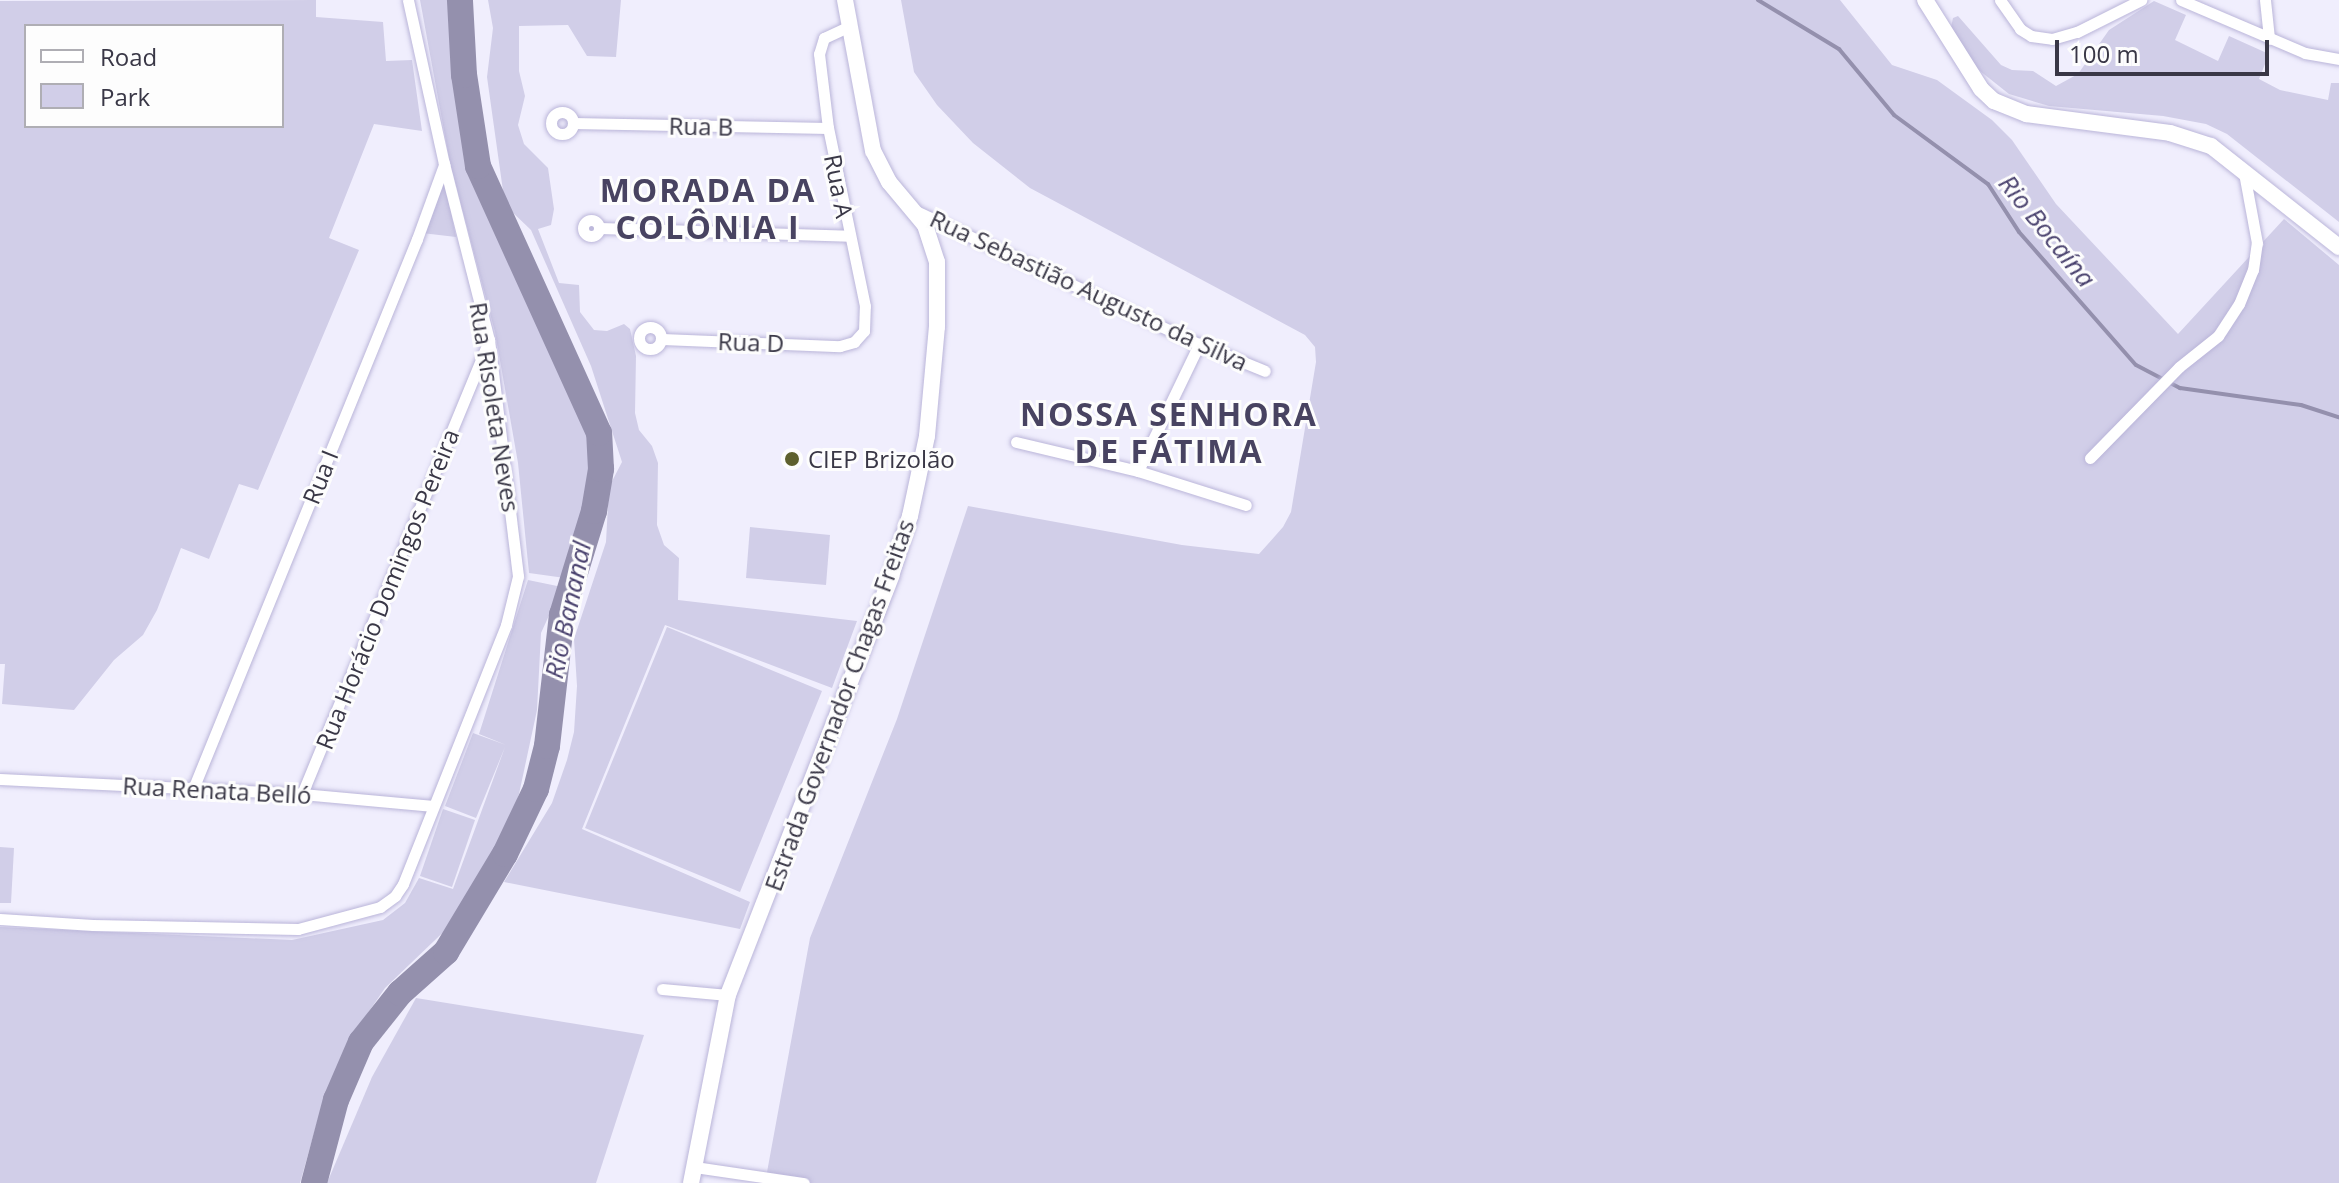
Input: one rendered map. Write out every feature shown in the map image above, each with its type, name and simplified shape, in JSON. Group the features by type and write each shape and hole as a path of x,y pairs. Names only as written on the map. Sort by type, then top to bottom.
{"main road":[{"name":"Estrada Governador Chagas Freitas","path":"693,1175 728,995 886,591 917,490 927,436 938,298 937,262 931,238 884,174 873,151 845,0"},
{"path":"1925,0 1981,89 2004,106 2052,119 2183,136 2221,151 2339,247"}],"street":[{"name":"Rua Risoleta Neves","path":"0,919 298,929 326,924 380,907 395,896 506,625 518,576 489,340 444,164 408,0"},
{"path":"2000,0 2020,29 2031,36 2052,39 2077,32 2141,0"},
{"path":"2181,0 2317,57 2339,59"},
{"path":"2265,0 2269,39"},
{"name":"Rua A","path":"840,346 859,338 866,323 828,128 820,48 828,35 850,26"},
{"name":"Rua B","path":"573,123 828,128"},
{"name":"Rua I","path":"193,789 412,253 444,164"},
{"path":"2090,458 2179,367 2225,328 2253,270 2257,243 2243,168"},
{"name":"Rua Sebastião Augusto da Silva","path":"913,210 1199,344 1265,371"},
{"path":"600,228 849,236"},
{"name":"Rua D","path":"662,339 840,346"},
{"name":"Rua Horácio Domingos Pereira","path":"302,794 489,340"},
{"path":"1138,471 1199,344"},
{"path":"1016,442 1138,471 1246,505"},
{"name":"Rua Renata Belló","path":"0,779 302,794 433,806"},
{"path":"662,989 728,995"},
{"path":"693,1175 804,1183"}],"green space":[{"path":"316,0 316,17 383,22 386,61 412,60 422,131 374,124 329,238 359,250 258,490 239,484 209,559 181,548 157,610 143,635 114,660 74,710 2,704 5,664 0,664 0,1"},
{"path":"420,0 456,0 460,82 475,170 565,365 587,422 592,453 591,489 565,578 529,573 518,463 495,332 450,163"},
{"path":"488,0 621,0 616,57 587,56 568,25 519,26 519,71 525,96 518,125 524,144 548,168 554,209 551,225 538,229 559,283 579,285 580,312 594,330 607,331 624,324 630,329 636,356 635,413 639,430 652,446 658,463 657,525 664,545 679,558 678,600 857,621 832,688 665,625 582,829 750,902 740,929 504,882 552,803 567,760 574,732 577,686 574,639 606,542 609,487 622,462 591,366 531,230 505,205 487,77 493,28"},
{"path":"901,0 1840,0 1892,65 1937,80 1992,120 2012,140 2056,204 2178,334 2284,219 2339,265 2339,1183 765,1183 810,938 897,719 968,506 1182,545 1259,554 1283,527 1291,512 1316,362 1315,347 1305,335 1030,188 973,143 937,105 914,72"},
{"path":"2154,1 2186,15 2175,40 2218,61 2229,36 2269,54 2259,79 2280,90 2328,100 2331,83 2339,83 2339,222 2227,134 2206,124 2163,116 2049,106 2009,94 1975,67 1951,27 1953,18 1958,16 2001,65 2012,70 2033,71 2056,86 2078,74 2109,30"},
{"path":"445,181 456,237 422,233"},
{"path":"750,527 830,535 826,585 746,578"},
{"path":"528,580 562,587 541,633 537,710 510,821 487,874 458,918 385,988 346,1045 318,1119 300,1183 0,1183 0,927 292,940 383,920 405,903 419,878 453,889 505,747 476,818 445,806 473,733 506,745 479,734"},
{"path":"667,627 822,691 740,892 585,828"},
{"path":"443,809 475,820 452,887 420,876"},
{"path":"0,847 14,848 11,903 0,903"},
{"path":"416,998 644,1035 596,1183 327,1183 372,1077"}],"waterway":[{"name":"Rio Bananal","path":"314,1183 336,1100 361,1042 400,993 446,952 505,854 536,789 547,746 562,615 594,511 601,469 599,433 478,166 464,75 460,0"},
{"name":"Rio Bocaína","path":"1758,0 1839,49 1894,115 1988,184 2019,232 2136,365 2180,388 2301,405 2339,417"}],"place":[{"name":"CIEP Brizolão","path":"792,459"}],"district":[{"name":"MORADA DA COLÔNIA I","path":"708,210"},
{"name":"NOSSA SENHORA DE FÁTIMA","path":"1169,434"}]}
